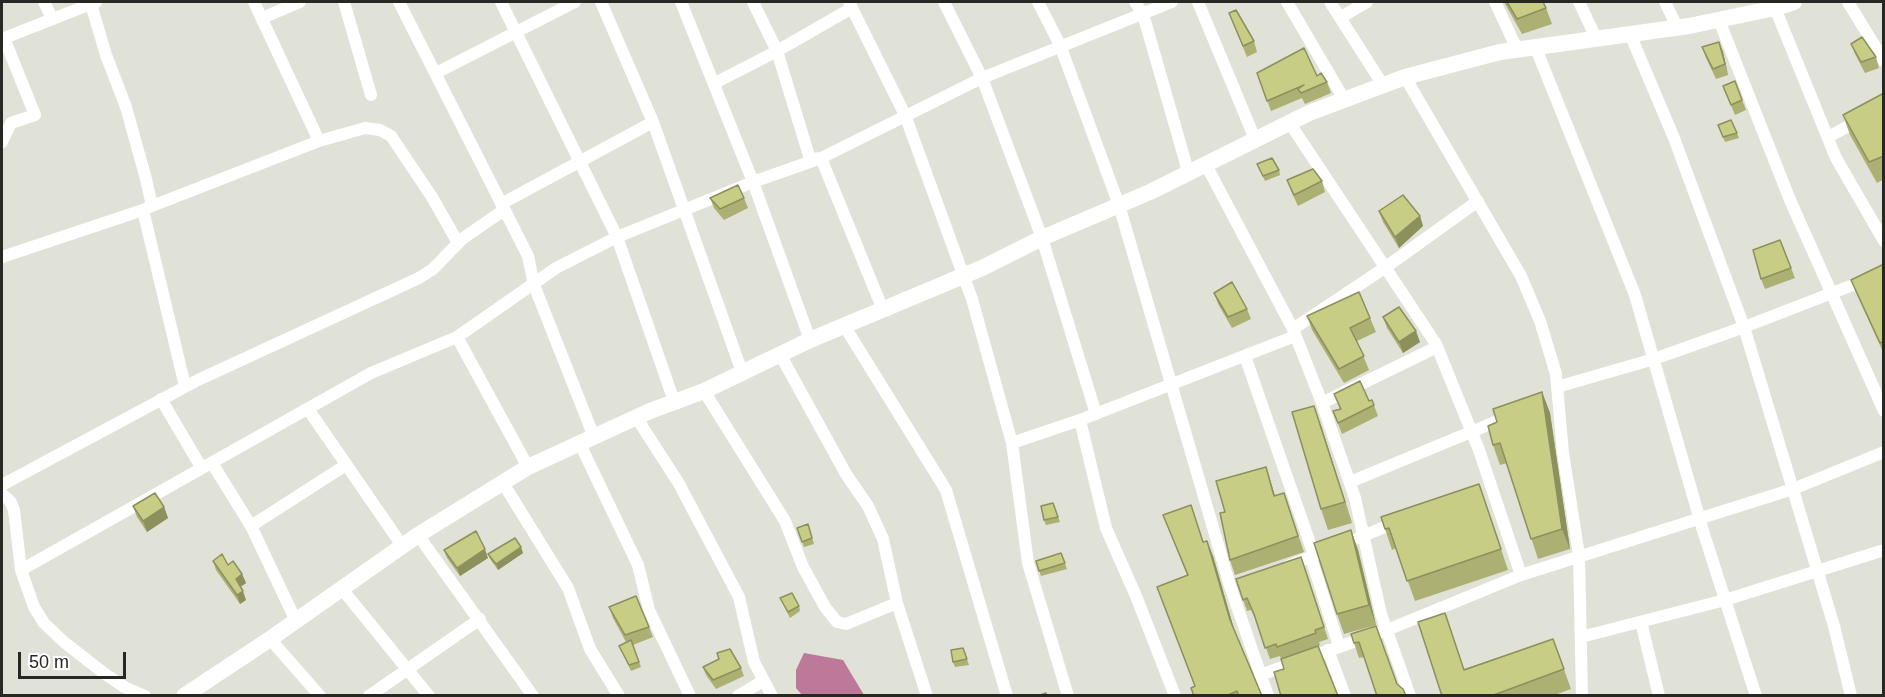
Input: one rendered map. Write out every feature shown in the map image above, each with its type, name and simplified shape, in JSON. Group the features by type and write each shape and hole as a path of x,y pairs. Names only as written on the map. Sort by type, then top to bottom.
{"street":[{"path":"44,2 52,18"},
{"path":"254,2 294,92 320,141"},
{"path":"262,18 300,2"},
{"path":"344,2 371,95"},
{"path":"399,2 528,256 534,285 587,440 638,564 649,610 690,696"},
{"path":"501,2 617,237 674,401"},
{"path":"436,73 575,2"},
{"path":"601,2 653,122 742,372"},
{"path":"681,2 753,182 810,340"},
{"path":"753,2 777,51 810,159 821,158"},
{"path":"944,2 982,78 1042,238 1096,414"},
{"path":"1038,2 1060,45 1119,205 1171,383 1268,696"},
{"path":"1136,2 1143,14 1188,171"},
{"path":"21,570 380,369 457,337 556,268 617,237 753,182 821,158 982,78 1172,2"},
{"path":"1198,2 1254,139"},
{"path":"1287,2 1344,99"},
{"path":"1330,2 1383,85"},
{"path":"1341,17 1367,2"},
{"path":"1495,2 1517,50"},
{"path":"1579,2 1596,38"},
{"path":"1665,2 1677,27"},
{"path":"184,696 418,535 528,467 636,417 781,356 810,340 964,276 1042,238 1119,205 1289,122 1405,77 1517,50 1719,20 1765,7 1794,2"},
{"path":"1848,2 1884,61"},
{"path":"2,142 11,123 34,115 3,38 94,3 106,55 126,106 185,386"},
{"path":"715,83 777,51 850,5 905,115 964,276 1012,444 1028,563 1068,696"},
{"path":"1765,7 1854,193 1884,241"},
{"path":"1719,20 1790,200 1884,411"},
{"path":"1630,34 1674,138 1744,327 1818,573 1851,696"},
{"path":"1535,46 1635,295 1700,519 1756,696"},
{"path":"1405,77 1521,276 1536,312 1556,374 1554,395 1579,555 1582,696"},
{"path":"1828,137 1884,106"},
{"path":"2,485 185,386 419,278 433,269 458,243 503,207 653,122"},
{"path":"1289,122 1437,347 1472,431 1486,488 1521,575"},
{"path":"2,257 148,208 320,141 365,128 380,130 391,136 432,197 458,243"},
{"path":"821,158 884,310"},
{"path":"1204,163 1294,332 1322,402 1350,482 1387,630 1410,696"},
{"path":"1012,444 1245,356 1294,332 1478,201"},
{"path":"1554,395 1744,327 1884,273"},
{"path":"844,327 946,490 1007,696"},
{"path":"457,337 528,467"},
{"path":"1322,402 1437,347"},
{"path":"781,356 846,474 868,506 883,539 897,603 927,696"},
{"path":"1245,356 1312,556 1345,696"},
{"path":"704,390 785,521 803,567 825,607 837,622 846,624 897,603"},
{"path":"161,399 251,526 296,621"},
{"path":"308,409 403,547"},
{"path":"1350,482 1526,410"},
{"path":"636,417 678,482 739,597 754,662 772,696"},
{"path":"1080,420 1106,528 1136,596 1175,696"},
{"path":"1260,675 1387,630 1521,575 1792,489 1884,452"},
{"path":"251,526 346,465"},
{"path":"503,483 568,588 590,649 619,696"},
{"path":"2,494 10,501 14,510 21,570 34,607 44,622 64,642 105,674 126,688 146,696"},
{"path":"1271,572 1406,519"},
{"path":"418,535 480,619 531,695"},
{"path":"1581,637 1725,600 1818,573 1884,550"},
{"path":"342,589 429,696"},
{"path":"369,696 480,619"},
{"path":"1641,622 1659,696"},
{"path":"270,639 320,696"},
{"path":"738,696 763,681"}],"shaded area":[{"path":"804,653 843,660 864,695 802,695 796,688 796,670"}],"building":[{"path":"1507,2 1543,2 1546,8 1517,19"},
{"path":"1236,10 1254,41 1243,46 1229,13"},
{"path":"1862,37 1876,57 1861,62 1851,44"},
{"path":"1719,42 1725,64 1713,69 1702,47"},
{"path":"1304,48 1317,76 1321,73 1327,82 1301,93 1298,89 1304,85 1267,101 1257,73"},
{"path":"1735,81 1742,100 1731,105 1723,86"},
{"path":"1884,93 1884,156 1869,162 1843,115"},
{"path":"1731,120 1737,133 1723,137 1718,125"},
{"path":"1272,158 1279,170 1263,176 1257,164"},
{"path":"1313,169 1322,181 1294,195 1287,180"},
{"path":"738,185 744,198 720,209 710,198"},
{"path":"1403,195 1420,216 1395,237 1379,211"},
{"path":"1780,240 1791,268 1761,279 1753,250"},
{"path":"1884,264 1884,341 1880,343 1851,280"},
{"path":"1232,282 1247,309 1228,317 1214,293"},
{"path":"1359,292 1370,318 1350,328 1364,356 1339,369 1307,316"},
{"path":"1399,307 1416,331 1399,342 1383,317"},
{"path":"1360,381 1369,401 1372,400 1374,405 1338,423 1333,411 1341,409 1334,394"},
{"path":"1542,392 1562,529 1531,539 1500,443 1493,445 1488,426 1497,422 1493,409"},
{"path":"1314,406 1345,502 1321,509 1292,412"},
{"path":"1266,467 1274,496 1284,493 1298,536 1230,560 1220,513 1225,512 1216,481"},
{"path":"1479,484 1501,549 1407,581 1389,528 1385,529 1381,517"},
{"path":"155,493 164,507 143,521 133,506"},
{"path":"1053,503 1058,517 1044,520 1041,506"},
{"path":"1191,505 1203,542 1207,541 1230,620 1262,696 1239,696 1237,691 1226,696 1194,696 1191,688 1195,686 1157,587 1188,575 1163,515"},
{"path":"808,524 812,538 802,542 797,528"},
{"path":"1351,530 1369,605 1337,614 1314,543"},
{"path":"476,531 485,549 457,568 444,550"},
{"path":"515,538 521,547 496,564 488,554"},
{"path":"1061,553 1065,563 1039,571 1036,561"},
{"path":"222,554 228,565 233,561 242,574 236,579 243,591 237,595 213,561"},
{"path":"1301,557 1324,627 1315,630 1316,633 1277,647 1276,644 1265,648 1254,614 1247,598 1243,600 1236,579"},
{"path":"792,593 799,606 788,612 780,598"},
{"path":"636,596 649,627 625,635 609,607"},
{"path":"1445,613 1464,670 1553,639 1564,669 1491,696 1442,696 1418,622"},
{"path":"1376,626 1397,684 1406,696 1377,696 1359,642 1354,643 1351,634"},
{"path":"631,640 639,662 629,665 619,646"},
{"path":"1318,646 1338,696 1281,696 1274,672 1284,669 1281,659"},
{"path":"963,648 967,659 953,662 951,650"},
{"path":"730,649 741,668 713,680 703,667 719,659 717,653"}]}
